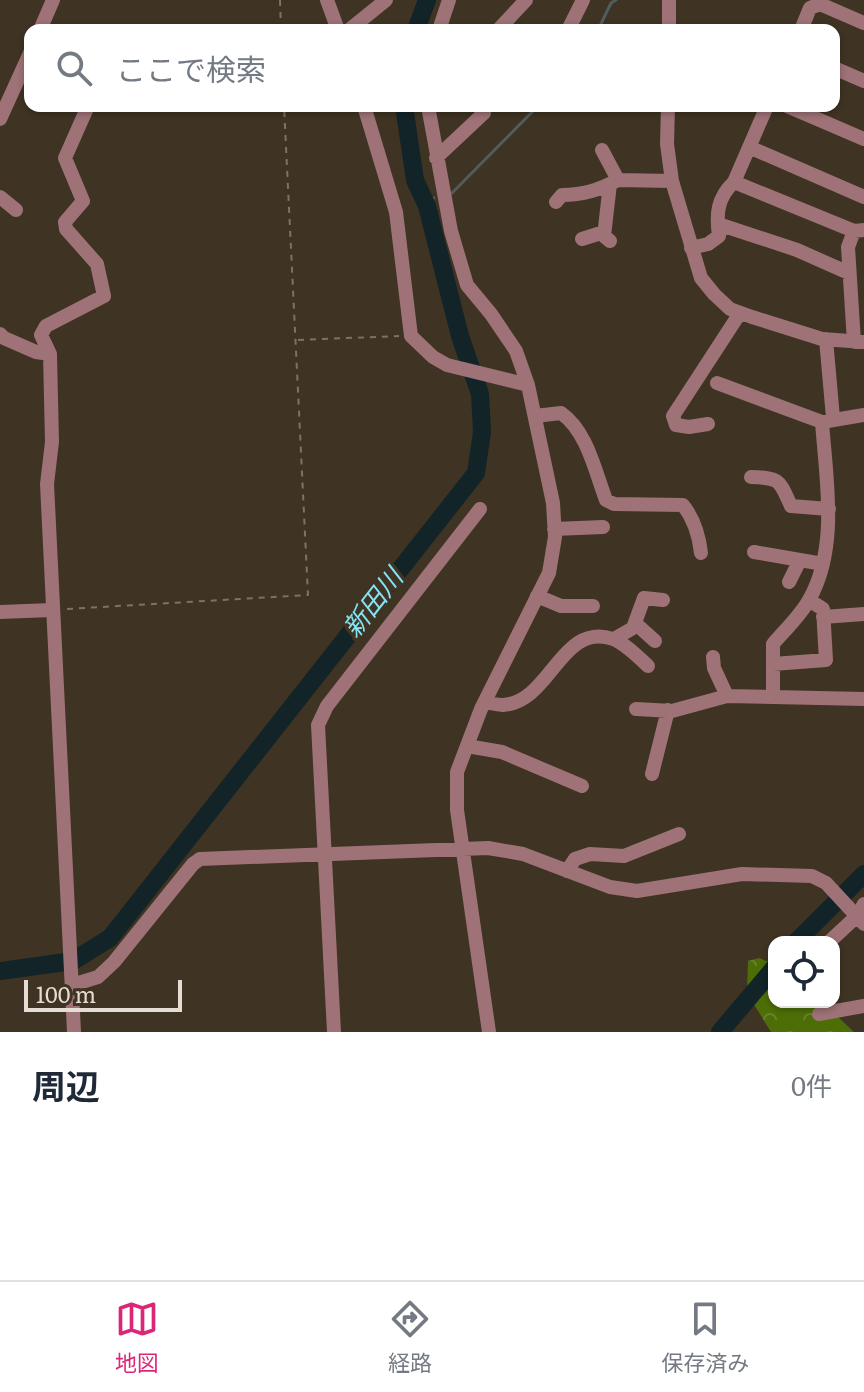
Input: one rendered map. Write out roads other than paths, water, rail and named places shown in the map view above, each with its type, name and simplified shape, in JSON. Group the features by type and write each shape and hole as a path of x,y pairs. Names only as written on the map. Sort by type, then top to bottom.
{"street":[{"path":"43,24 53,0"},
{"path":"327,0 336,24"},
{"path":"356,24 386,0"},
{"path":"441,24 449,0"},
{"path":"504,24 526,0"},
{"path":"571,24 583,0"},
{"path":"669,0 669,24"},
{"path":"803,24 810,8 820,4 864,23"},
{"path":"0,119 24,66"},
{"path":"840,71 864,81"},
{"path":"74,1032 47,484 52,442 50,354 41,335 46,326 104,296 97,264 66,229 65,222 83,201 65,158 87,112"},
{"path":"366,112 396,212 411,336 433,357 447,365 528,385"},
{"path":"429,112 451,231 467,285 516,351 528,385 553,503 554,529 549,573 485,702 457,772 457,810 489,1032"},
{"path":"436,158 482,112"},
{"path":"668,112 667,144 672,181 701,278 730,309 826,339 859,342 858,302 849,273 848,247 859,230 734,182"},
{"path":"691,248 708,244 719,236 716,213 725,190 734,182 764,112"},
{"path":"801,112 864,139"},
{"path":"749,147 864,197"},
{"path":"582,239 607,237 614,182 602,150"},
{"path":"556,198 579,195 614,182 672,181"},
{"path":"0,197 16,210"},
{"path":"718,224 797,250 849,273"},
{"path":"708,424 689,427 676,425 673,416 740,313"},
{"path":"0,334 36,352 50,354"},
{"path":"773,697 773,644 809,600 823,564 829,509 826,339"},
{"path":"717,383 827,420 864,415"},
{"path":"535,416 561,413 572,420 606,500 614,504 683,505 690,513 699,536 701,553"},
{"path":"751,477 774,478 780,482 791,506 829,509"},
{"path":"334,1032 318,725 327,706 480,509"},
{"path":"554,529 603,527"},
{"path":"754,552 823,564"},
{"path":"789,582 800,560"},
{"path":"537,596 561,606 593,606"},
{"path":"614,639 633,628 644,598 663,600"},
{"path":"773,664 826,660 823,609 809,600"},
{"path":"0,612 52,610"},
{"path":"823,617 864,614"},
{"path":"635,623 655,641"},
{"path":"485,702 505,705 528,694 546,680 564,654 581,640 596,635 614,639 648,666"},
{"path":"713,657 714,668 727,696"},
{"path":"636,709 668,710 727,696 864,699"},
{"path":"652,774 668,710"},
{"path":"467,746 502,752 565,774 582,786"},
{"path":"567,871 575,859 590,854 624,856 679,834"},
{"path":"72,985 98,977 114,962 200,859 488,848 523,854 610,887 637,891 742,874 812,876 826,883 859,914 835,936"},
{"path":"819,1014 864,1006"}],"waterway":[{"name":"新田川","path":"418,24 427,0"},
{"path":"601,24 611,3 616,0"},
{"name":"新田川","path":"0,971 73,961 110,938 476,473 482,432 480,394 460,336 427,206 415,180 405,112"},
{"path":"452,193 532,112"},
{"path":"424,200 434,198"},
{"path":"802,936 864,874"},
{"path":"720,1032 768,975"}]}
